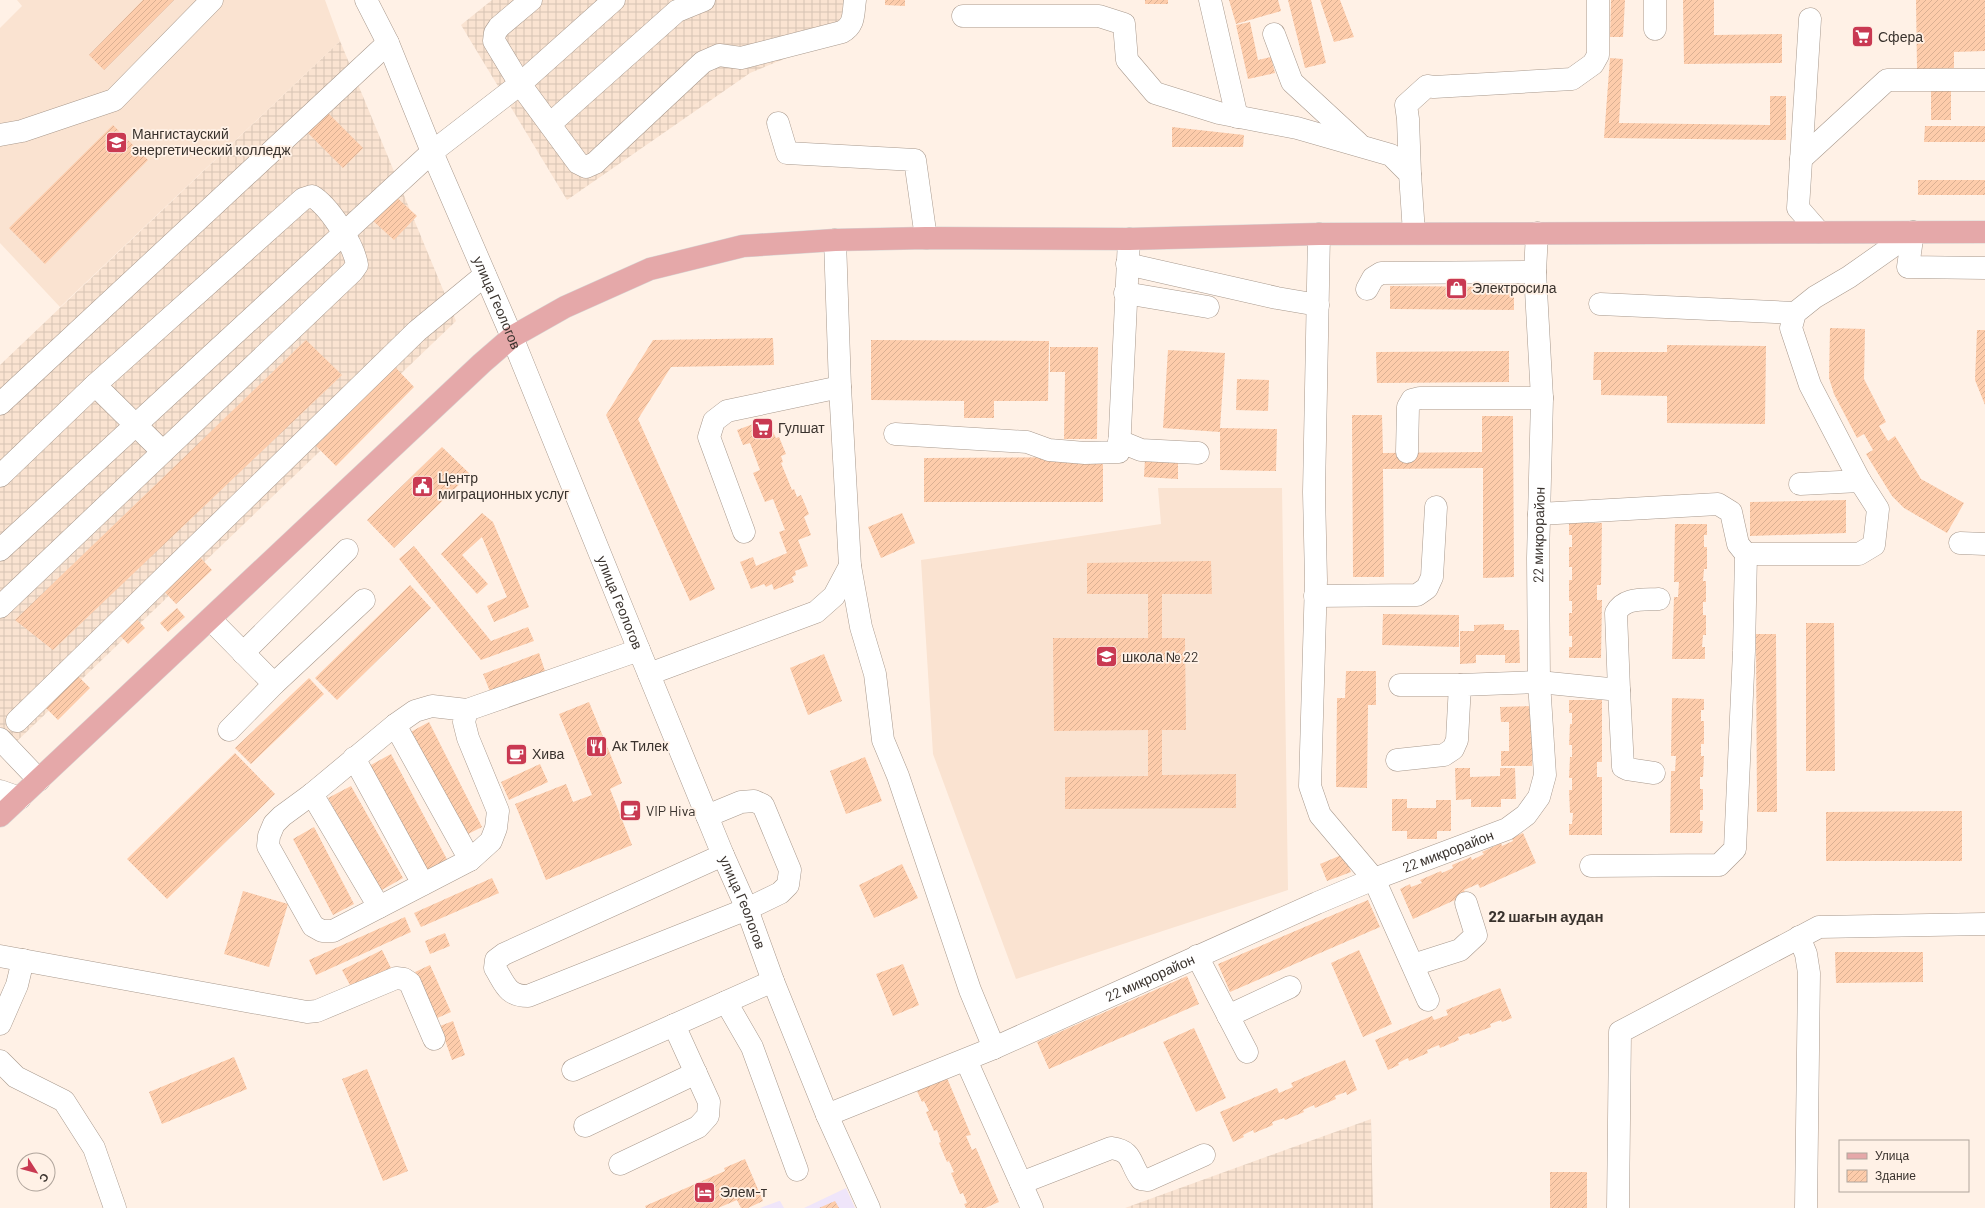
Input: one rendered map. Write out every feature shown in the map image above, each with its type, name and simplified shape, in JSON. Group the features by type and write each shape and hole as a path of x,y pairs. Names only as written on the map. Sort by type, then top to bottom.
{"main road":[{"path":"0,816 10,795 39,780 482,362 512,337 565,307 650,269 743,246 835,240 926,238 1129,239 1414,233 1985,232"}],"street":[{"path":"0,135 22,131 114,100 212,0"},
{"name":"улица Геологов","path":"366,0 388,43 432,152 512,337 638,650 747,909 773,981 827,1115 869,1208"},
{"path":"531,0 499,27 495,33 494,41 520,84 578,163 586,167 595,163 703,62 719,55 741,58 842,32 849,29 853,22 854,0"},
{"path":"0,550 432,152 520,84 614,0"},
{"path":"550,124 678,11 704,0"},
{"path":"1210,0 1238,117"},
{"path":"1414,233 1406,105 1421,90 1428,86 1457,86 1572,79 1593,64 1598,55 1598,0"},
{"path":"1655,0 1655,29"},
{"path":"962,16 1099,16 1124,24 1126,60 1155,93 1219,113 1297,128 1391,155 1410,174"},
{"path":"1810,19 1798,208 1820,232"},
{"path":"1274,34 1292,82 1362,146"},
{"path":"0,404 388,43"},
{"path":"1801,159 1887,80 1985,80"},
{"path":"778,123 787,153 915,160 926,238"},
{"path":"0,476 95,385 303,199 312,196 320,201 343,233 356,256 357,265 352,272 0,607"},
{"path":"1913,232 1908,267 1985,268"},
{"path":"1746,554 1860,554 1874,546 1878,509 1860,481 1810,385 1791,328 1795,313 1816,297 1849,277 1913,232"},
{"name":"22 микрорайон","path":"827,1115 994,1048 1197,956 1374,880 1507,829 1526,815 1539,797 1545,775 1539,682 1539,514 1542,398 1535,272 1537,233"},
{"path":"1319,234 1314,492 1315,596 1310,786 1320,815 1374,880 1428,1000"},
{"path":"895,434 1027,442 1049,450 1085,453 1119,452 1125,293 1129,239"},
{"path":"835,240 840,387 850,566 860,627 875,674 883,740 898,776 970,990 994,1048"},
{"path":"1127,264 1277,298 1318,305"},
{"path":"1367,289 1373,278 1381,273 1535,272"},
{"path":"17,721 417,331 485,275"},
{"path":"1125,293 1208,307"},
{"path":"1600,304 1795,313"},
{"path":"95,385 162,452"},
{"path":"744,532 709,437 714,421 727,411 840,387"},
{"path":"1407,452 1408,407 1412,400 1420,398 1542,398"},
{"path":"1119,441 1141,450 1198,453"},
{"path":"1800,484 1860,481"},
{"path":"1539,514 1718,504 1731,512 1738,544 1746,554 1744,651 1735,849 1719,865 1591,866"},
{"path":"1315,596 1417,595 1427,588 1432,577 1436,507"},
{"path":"1960,543 1985,544"},
{"path":"243,653 347,550"},
{"path":"649,674 816,612 834,596 850,566"},
{"path":"1654,773 1627,769 1621,764 1616,613 1620,605 1626,602 1659,599"},
{"path":"229,730 274,684 364,600"},
{"path":"210,619 274,684"},
{"path":"466,710 464,722 468,738 498,811 496,828 491,841 470,860 333,931 322,932 313,926 268,846 269,836 274,824 282,816 312,794 395,724 415,711 432,706 466,710 638,650"},
{"path":"1400,685 1460,685 1539,682 1619,690"},
{"path":"1397,760 1444,755 1453,749 1457,740 1460,685"},
{"path":"395,724 470,860"},
{"path":"0,739 39,780"},
{"path":"354,758 423,884"},
{"path":"312,794 379,908"},
{"path":"707,816 742,802 754,801 762,805 790,870 788,885 780,893 747,909 528,996 518,996 509,991 495,968 496,960 504,954 723,855"},
{"path":"1413,965 1460,950 1476,935 1466,903"},
{"path":"1618,1208 1620,1032 1819,927 1985,924"},
{"path":"1799,937 1806,954 1810,972 1806,1208"},
{"path":"0,956 307,1012 316,1010 396,978 404,979 410,983 434,1039"},
{"path":"1197,956 1247,1052"},
{"path":"0,1024 17,985 23,960"},
{"path":"573,1070 773,981"},
{"path":"1228,1016 1290,987"},
{"path":"726,1002 752,1047 797,1170"},
{"path":"620,1164 698,1127 708,1116 709,1102 674,1025"},
{"path":"966,1060 1032,1208"},
{"path":"0,1061 16,1077 64,1101 94,1148 115,1208"},
{"path":"585,1126 696,1073"},
{"path":"1021,1183 1111,1148 1122,1150 1128,1156 1135,1171 1141,1179 1148,1180 1204,1155"}],"shaded area":[{"name":"Мангистауский энергетический колледж","path":"17,0 325,0 340,41 60,307 0,243 0,28 22,6"},
{"path":"492,0 859,0 855,30 750,73 567,200 461,25"},
{"path":"340,41 456,321 15,743 0,726 0,365"},
{"name":"школа № 22","path":"1158,488 1282,488 1288,890 1016,979 933,754 921,560 1161,524"},
{"path":"1371,1119 1373,1208 1125,1208"},
{"path":"846,1188 855,1208 804,1208"},
{"path":"779,1201 784,1208 760,1208"}],"building":[{"path":"143,0 174,0 104,70 89,55"},
{"path":"885,0 905,0 905,6 885,5"},
{"path":"1145,0 1168,0 1168,4 1145,4"},
{"path":"1229,0 1278,0 1281,11 1236,24"},
{"path":"1288,0 1311,0 1326,63 1305,68"},
{"path":"1320,0 1340,0 1354,37 1334,42"},
{"path":"1611,0 1625,0 1623,37 1610,37"},
{"path":"1683,0 1714,0 1714,35 1782,34 1782,63 1684,64"},
{"path":"1916,0 1985,0 1985,51 1954,52 1954,68 1917,69"},
{"path":"1250,22 1258,60 1271,57 1275,73 1248,79 1236,25"},
{"path":"1610,58 1623,59 1619,123 1770,125 1770,96 1786,96 1786,140 1604,138"},
{"path":"1931,90 1951,90 1951,120 1931,120"},
{"path":"327,112 363,148 343,168 307,132"},
{"path":"113,125 148,160 45,264 9,228"},
{"path":"1925,126 1985,126 1985,142 1924,142"},
{"path":"1172,127 1244,135 1243,147 1172,147"},
{"path":"1918,180 1985,180 1985,195 1918,195"},
{"path":"393,194 417,216 394,240 370,218"},
{"path":"1390,286 1514,287 1514,310 1390,309"},
{"path":"1830,328 1865,329 1864,379 1886,422 1879,426 1888,441 1895,436 1921,479 1964,503 1947,533 1904,508 1892,496 1866,454 1873,450 1864,434 1857,438 1834,394 1829,378"},
{"path":"1977,330 1985,330 1985,405 1975,380"},
{"path":"773,338 774,365 671,367 638,419 715,589 690,601 606,415 653,340"},
{"path":"306,340 342,375 53,650 15,620"},
{"path":"871,340 1049,341 1048,401 994,401 994,418 964,418 964,401 871,400"},
{"path":"1667,345 1766,346 1765,424 1667,423 1667,396 1601,395 1601,380 1593,380 1594,352 1667,352"},
{"path":"1050,347 1098,347 1097,439 1064,439 1065,372 1050,372"},
{"path":"1168,350 1225,353 1220,428 1277,429 1276,471 1220,470 1220,432 1163,428"},
{"path":"1509,351 1509,382 1377,383 1376,352"},
{"path":"395,367 414,387 336,466 316,446"},
{"path":"1237,379 1269,380 1268,411 1236,410"},
{"path":"1352,415 1382,415 1383,453 1482,452 1482,416 1513,416 1514,577 1483,578 1483,468 1383,469 1384,577 1353,577"},
{"path":"764,420 769,434 773,432 776,438 779,437 786,454 781,456 783,462 781,463 792,490 794,489 797,497 801,495 809,514 804,517 811,535 798,540 808,566 795,571 796,575 792,577 794,582 774,590 772,584 766,587 764,584 751,589 740,562 753,557 756,566 787,553 779,532 785,530 773,499 765,502 753,473 760,470 750,443 743,445 737,430"},
{"path":"442,447 470,474 394,548 367,520"},
{"path":"1103,457 1103,502 924,502 924,458"},
{"path":"1145,459 1178,461 1178,479 1144,477"},
{"path":"1846,500 1846,533 1750,536 1750,502"},
{"path":"482,513 493,522 529,607 494,622 487,606 507,597 482,537 462,555 488,584 477,594 441,554"},
{"path":"902,513 915,543 881,558 868,527"},
{"path":"1569,523 1602,523 1601,585 1597,585 1597,600 1602,600 1601,658 1569,658 1569,647 1572,647 1572,636 1569,636 1569,613 1572,613 1572,601 1569,601 1569,580 1572,580 1572,567 1569,567 1569,547 1572,547 1572,535 1569,535"},
{"path":"1675,524 1707,524 1707,535 1704,535 1704,547 1707,547 1707,569 1704,569 1703,581 1706,581 1706,602 1703,602 1703,615 1706,615 1706,635 1703,635 1702,647 1705,647 1705,659 1672,659 1674,597 1678,597 1679,582 1674,582"},
{"path":"414,546 491,641 528,627 534,641 481,660 399,559"},
{"path":"198,555 212,570 176,604 162,589"},
{"path":"1211,561 1212,594 1162,594 1162,638 1185,638 1186,730 1162,730 1162,775 1236,774 1236,808 1065,809 1065,777 1148,776 1148,730 1054,731 1053,638 1148,638 1148,594 1087,594 1087,563"},
{"path":"410,585 431,608 337,700 315,678"},
{"path":"177,608 185,617 168,632 160,623"},
{"path":"132,614 145,628 128,644 115,630"},
{"path":"1383,614 1459,615 1459,647 1382,645"},
{"path":"1806,623 1834,623 1835,771 1806,771"},
{"path":"1504,624 1504,630 1519,630 1520,663 1505,663 1505,655 1476,655 1476,663 1460,664 1460,631 1474,631 1474,625"},
{"path":"1756,634 1776,634 1777,812 1757,812"},
{"path":"539,653 546,674 491,694 483,674"},
{"path":"824,654 842,701 808,715 790,668"},
{"path":"1346,671 1376,671 1376,705 1368,705 1367,788 1336,787 1337,698 1345,698"},
{"path":"75,673 90,688 58,720 43,705"},
{"path":"309,678 324,694 251,764 235,748"},
{"path":"1672,698 1704,699 1704,710 1701,710 1701,721 1704,721 1704,744 1701,744 1701,756 1704,756 1703,777 1700,777 1700,789 1703,789 1703,810 1700,810 1700,821 1703,821 1702,833 1670,833 1671,771 1675,771 1676,756 1671,756"},
{"path":"1569,700 1602,700 1602,762 1597,762 1597,777 1602,777 1602,835 1569,835 1569,824 1572,824 1573,813 1570,813 1569,790 1572,790 1572,778 1569,778 1572,745 1569,745 1572,713 1569,713"},
{"path":"589,702 622,783 610,789 632,845 546,880 515,804 566,784 573,802 592,795 559,714"},
{"path":"1531,706 1540,751 1532,751 1532,766 1501,766 1501,751 1509,751 1509,722 1501,722 1500,707"},
{"path":"429,722 482,827 460,838 407,734"},
{"path":"235,753 275,794 167,899 127,859"},
{"path":"391,754 449,863 426,875 369,766"},
{"path":"865,757 882,801 846,814 830,771"},
{"path":"540,764 548,782 509,800 501,782"},
{"path":"1455,768 1470,768 1470,777 1500,776 1500,768 1515,768 1516,799 1501,799 1501,807 1471,807 1471,799 1456,800"},
{"path":"351,786 403,878 380,891 328,798"},
{"path":"1392,799 1407,799 1407,808 1436,808 1436,800 1451,800 1451,831 1437,831 1437,839 1407,839 1407,831 1392,831"},
{"path":"1962,811 1962,861 1826,861 1826,812"},
{"path":"314,827 354,904 333,915 293,839"},
{"path":"1523,833 1536,863 1480,888 1478,884 1464,890 1466,895 1413,919 1400,889 1410,884 1411,887 1422,883 1420,880 1441,871 1442,873 1453,868 1452,865 1471,857 1472,860 1484,854 1482,852 1501,843 1502,846 1513,841 1512,838"},
{"path":"1344,854 1351,872 1327,881 1320,864"},
{"path":"902,864 918,898 874,918 859,885"},
{"path":"492,878 499,893 421,927 414,913"},
{"path":"243,891 288,904 269,967 224,954"},
{"path":"1368,900 1380,927 1230,992 1218,964"},
{"path":"405,917 411,932 316,975 309,960"},
{"path":"445,933 450,946 430,954 425,941"},
{"path":"382,950 391,968 351,987 342,970"},
{"path":"1359,950 1392,1024 1363,1037 1331,963"},
{"path":"1835,952 1923,952 1923,982 1836,983"},
{"path":"903,964 919,1005 893,1016 876,974"},
{"path":"430,965 451,1012 435,1019 415,972"},
{"path":"1187,976 1199,1004 1049,1069 1037,1042"},
{"path":"1500,988 1512,1018 1502,1022 1501,1020 1490,1024 1491,1027 1470,1035 1469,1033 1458,1037 1459,1040 1440,1048 1439,1045 1427,1050 1428,1053 1409,1061 1408,1058 1398,1063 1399,1065 1388,1070 1375,1040 1432,1016 1434,1020 1448,1015 1446,1010"},
{"path":"453,1021 465,1055 452,1060 440,1026"},
{"path":"1194,1028 1226,1098 1196,1112 1163,1042"},
{"path":"234,1057 247,1089 162,1124 149,1092"},
{"path":"1345,1060 1357,1090 1347,1095 1346,1092 1335,1096 1336,1099 1315,1108 1314,1105 1303,1110 1304,1112 1285,1120 1284,1118 1272,1122 1273,1125 1254,1133 1253,1130 1243,1135 1244,1137 1233,1142 1220,1112 1277,1088 1279,1093 1293,1087 1291,1083"},
{"path":"367,1069 408,1171 383,1181 342,1079"},
{"path":"947,1078 971,1135 966,1136 972,1150 976,1148 999,1202 985,1208 966,1208 964,1204 967,1203 963,1193 960,1194 951,1173 954,1172 949,1161 947,1162 939,1143 941,1142 937,1130 934,1131 926,1112 929,1111 924,1101 922,1102 917,1091"},
{"path":"745,1159 763,1201 748,1208 741,1208 737,1200 718,1208 646,1208 645,1206 725,1171 724,1168"},
{"path":"1550,1172 1587,1172 1587,1208 1550,1208"},
{"path":"835,1201 839,1208 819,1208"}],"place":[{"name":"Сфера","path":"1863,37"},
{"name":"Мангистауский энергетический колледж","path":"117,142"},
{"name":"Электросила","path":"1457,288"},
{"name":"Гулшат","path":"762,428"},
{"name":"Центр миграционных услуг","path":"422,486"},
{"name":"школа № 22","path":"1106,657"},
{"name":"Ак Тилек","path":"597,746"},
{"name":"Хива","path":"517,754"},
{"name":"VIP Hiva","path":"631,811"},
{"name":"Элем-т","path":"705,1192"}],"district":[{"name":"22 шағын аудан","path":"1546,917"}]}
